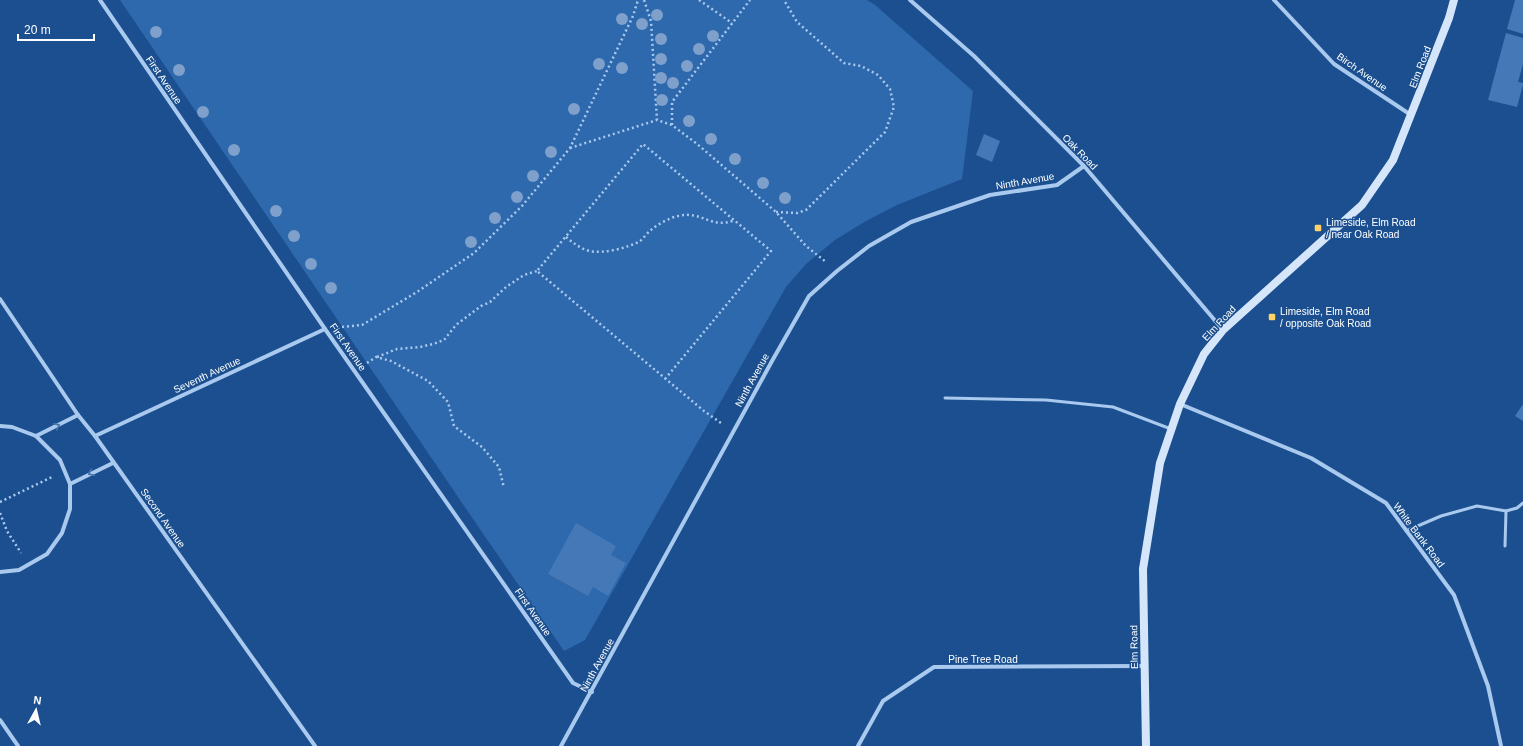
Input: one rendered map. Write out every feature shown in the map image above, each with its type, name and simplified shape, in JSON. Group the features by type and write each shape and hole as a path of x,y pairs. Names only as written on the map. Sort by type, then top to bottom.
{"street":[{"name":"First Avenue","path":"100,0 325,329 573,683 592,692"},
{"name":"Oak Road","path":"910,0 974,56 1084,166 1223,330"},
{"name":"Birch Avenue","path":"1274,0 1334,64 1412,116"},
{"name":"Elm Road","path":"1146,746 1143,569 1160,463 1180,404 1204,354 1223,330 1362,205 1393,160 1412,116 1449,18 1454,0"},
{"name":"Ninth Avenue","path":"561,746 592,692 733,431 809,296 836,271 869,246 911,222 990,195 1057,186 1084,166"},
{"name":"Second Avenue","path":"0,299 78,415 95,436 315,746"},
{"name":"Seventh Avenue","path":"95,436 325,329"},
{"name":"White Bank Road","path":"1180,404 1311,458 1386,503 1454,595 1488,686 1501,746"},
{"path":"36,436 78,415"},
{"path":"0,426 12,427 36,436 60,460 70,484 70,509 62,534 47,554 18,570 0,572"},
{"path":"70,484 113,462"},
{"name":"Pine Tree Road","path":"858,746 883,701 934,667 1144,666"},
{"path":"0,720 18,746"}],"lane":[{"path":"945,398 1046,400 1113,407 1172,429"},
{"path":"1406,531 1442,516 1476,506 1506,511 1517,508 1523,503"},
{"path":"1505,546 1506,511"}],"path":[{"path":"325,329 362,325 417,292 474,253 522,206 570,148 633,16 638,0"},
{"path":"644,0 651,20 657,120"},
{"path":"699,0 732,24"},
{"path":"672,125 672,102 750,0"},
{"path":"776,212 797,213 806,210 885,132 894,107 890,89 878,74 861,66 844,64 797,22 784,0"},
{"path":"570,148 657,120 672,125 696,143 776,212 806,246 836,271"},
{"path":"354,370 376,357 397,349 420,347 444,340 456,325 481,306 490,302 506,287 524,275 537,271 643,144 771,251 665,379"},
{"path":"566,237 576,245 600,252 622,248 640,241 661,223 679,216 692,215 717,224 726,224 735,220"},
{"path":"537,271 704,411 733,431"},
{"path":"376,357 391,362 428,381 448,402 454,426 482,447 499,467 504,488"},
{"path":"0,502 65,470"},
{"path":"0,513 7,531 28,565"}],"shaded area":[{"path":"120,0 867,0 874,4 973,91 962,179 897,205 866,221 835,240 806,264 786,287 585,640 564,651"}],"building":[{"path":"1515,0 1523,0 1523,34 1507,29"},
{"path":"1506,33 1523,38 1523,64 1518,82 1523,83 1523,85 1517,107 1488,100"},
{"path":"984,134 1000,141 992,162 976,155"},
{"path":"1523,404 1523,421 1515,416"},
{"path":"576,523 616,546 611,555 626,563 608,596 593,587 588,596 548,574"}],"place":[{"name":"Limeside, Elm Road / near Oak Road","path":"1318,228"},
{"name":"Limeside, Elm Road / opposite Oak Road","path":"1272,317"}]}
